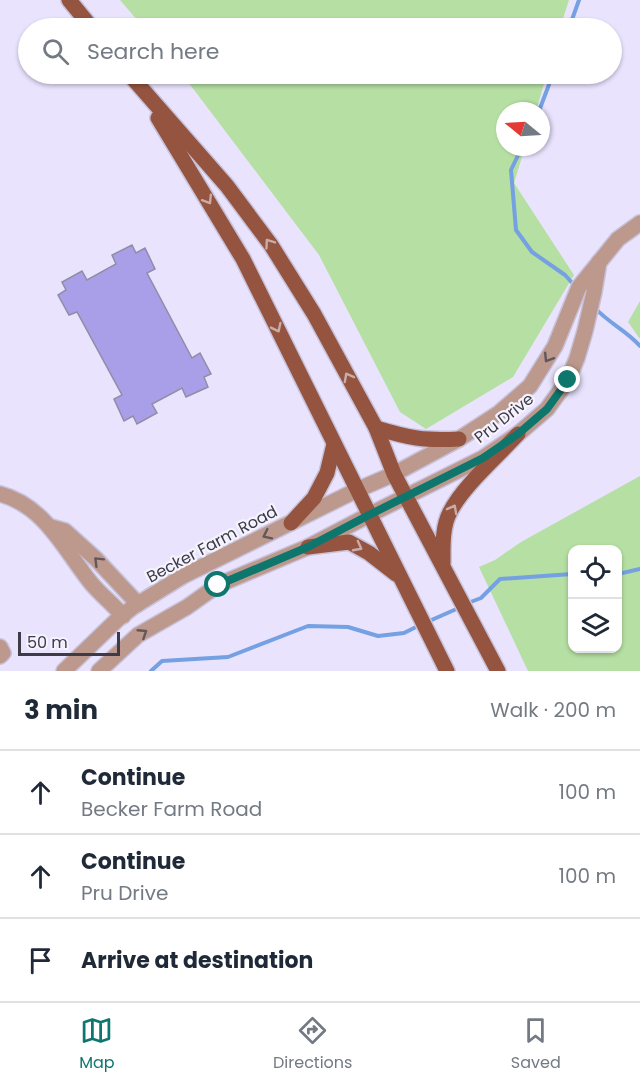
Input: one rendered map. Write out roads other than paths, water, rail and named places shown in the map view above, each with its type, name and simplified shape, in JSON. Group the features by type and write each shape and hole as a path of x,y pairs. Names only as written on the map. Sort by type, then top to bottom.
{"main road":[{"path":"69,0 84,18"},
{"path":"137,84 227,186 271,245 314,314 376,428 394,474 498,671"},
{"path":"139,87 243,259 447,671"},
{"path":"376,428 411,439 427,441 459,439"},
{"path":"443,566 443,541 449,513 462,493 518,434"},
{"path":"291,523 314,498 327,473 334,444"},
{"path":"308,547 349,542 358,545 400,577"}],"street":[{"name":"Pru Drive","path":"394,474 459,439 499,413 530,386 555,346 579,287 618,238 640,223"},
{"name":"Pru Drive","path":"406,497 483,458 518,434 547,409 568,380 577,358 590,311 599,260"},
{"name":"Becker Farm Road","path":"64,671 138,604 183,576 394,474"},
{"path":"0,494 16,498 51,527 91,583 123,616"},
{"path":"99,671 138,635 187,607 218,585 308,547 406,497"},
{"path":"51,527 65,531 96,559 138,604"},
{"path":"0,647 3,653 0,657"}],"waterway":[{"path":"573,18 579,0"},
{"path":"542,102 549,84"},
{"path":"518,156 511,170 516,230 532,252 565,275 575,286"},
{"path":"596,309 640,346"},
{"path":"622,573 640,569"},
{"path":"468,603 481,598 500,579 568,574"},
{"path":"427,622 461,607"},
{"path":"151,671 162,661 228,657 308,626 348,627 378,636 404,633 420,625"}]}
